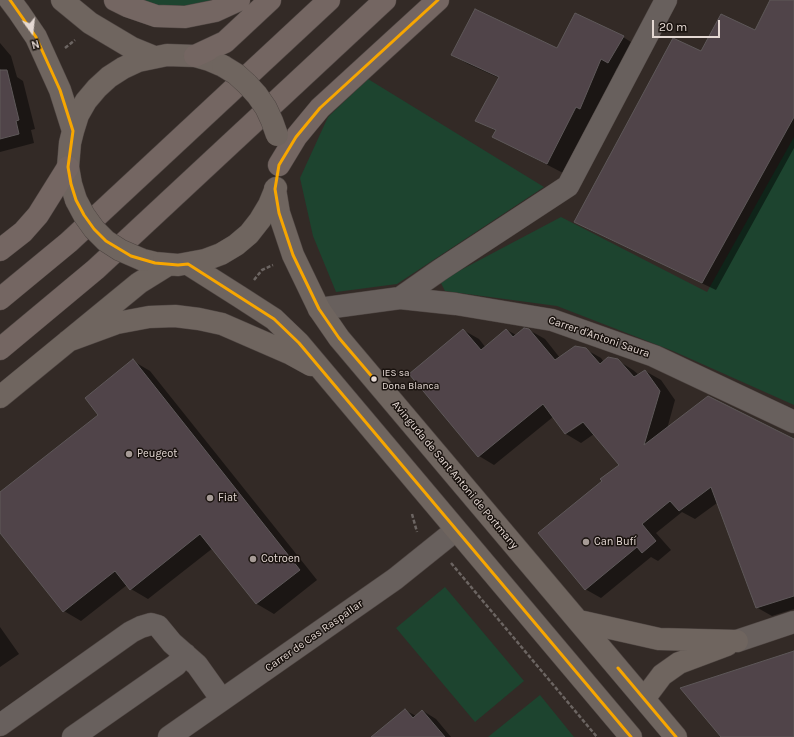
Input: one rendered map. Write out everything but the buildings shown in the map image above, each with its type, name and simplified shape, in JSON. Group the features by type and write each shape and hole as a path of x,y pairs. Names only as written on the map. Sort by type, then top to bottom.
{"highway":[{"path":"115,0 127,6 156,16 185,17 215,11 239,0"},
{"path":"194,56 225,42 270,0"},
{"path":"0,299 69,242 329,0"},
{"path":"0,349 96,269 385,0"},
{"path":"280,165 296,137 320,108 438,0"},
{"path":"0,250 22,232 38,215 68,167"}],"main road":[{"path":"10,0 32,30 47,60 60,90 72,131"},
{"path":"62,0 90,23 132,48 154,57"},
{"path":"167,55 194,56 223,66 242,79 257,95 266,108 277,135 279,150 280,165 275,189 269,205 249,234 236,245 221,254 205,260 178,264 142,260 120,250 106,240 87,220 76,200 68,167 72,131 78,115 86,101 109,77 138,61 154,57 167,55"},
{"name":"Avinguda de Sant Antoni de Portmany","path":"275,189 279,213 293,255 319,309 340,338 676,737"},
{"path":"178,264 240,297 274,319 299,343 631,737"},
{"path":"0,397 139,283 178,264"},
{"path":"68,342 117,323 149,317 175,316 193,318 222,324 291,354 323,371"},
{"path":"579,621 659,639 737,641"},
{"path":"644,699 662,675 679,663 737,641"}],"street":[{"path":"400,298 568,186 666,0"},
{"name":"Carrer d'Antoni Saura","path":"319,309 400,298 456,304 552,320 654,356 794,422"},
{"name":"Carrer de Cas Raspallar","path":"168,737 395,579 456,530"},
{"path":"737,641 794,622"},
{"path":"0,725 141,627 151,624 158,626 172,644 197,665 222,700"},
{"path":"73,737 176,665 185,654"}],"path":[{"path":"47,60 70,44 90,23"},
{"path":"240,297 262,270 293,255"},
{"path":"412,514 417,534"},
{"path":"444,567 451,562 597,737"}],"green space":[{"path":"132,0 223,0 219,2 163,9"},
{"path":"368,79 544,187 397,284 336,292 313,236 300,178 328,117"},
{"path":"794,137 794,405 673,351 557,306 445,291 440,281 561,217 707,292"},
{"path":"445,587 524,681 475,722 396,628"},
{"path":"540,695 574,737 488,737"}],"transit line":[{"path":"10,0 36,37 60,90 73,131 68,167 71,184 76,200 94,229 106,241 131,256 155,263 178,265 188,264 274,319 299,343 631,737"},
{"path":"374,379 339,338 319,309 293,255 279,213 275,189 279,165 296,137 320,108 438,0"},
{"path":"618,668 676,737"}],"place":[{"name":"IES sa Dona Blanca","path":"374,379"},
{"name":"Peugeot","path":"129,454"},
{"name":"Fiat","path":"210,498"},
{"name":"Can Bufí","path":"586,542"},
{"name":"Cotroen","path":"253,559"}]}
